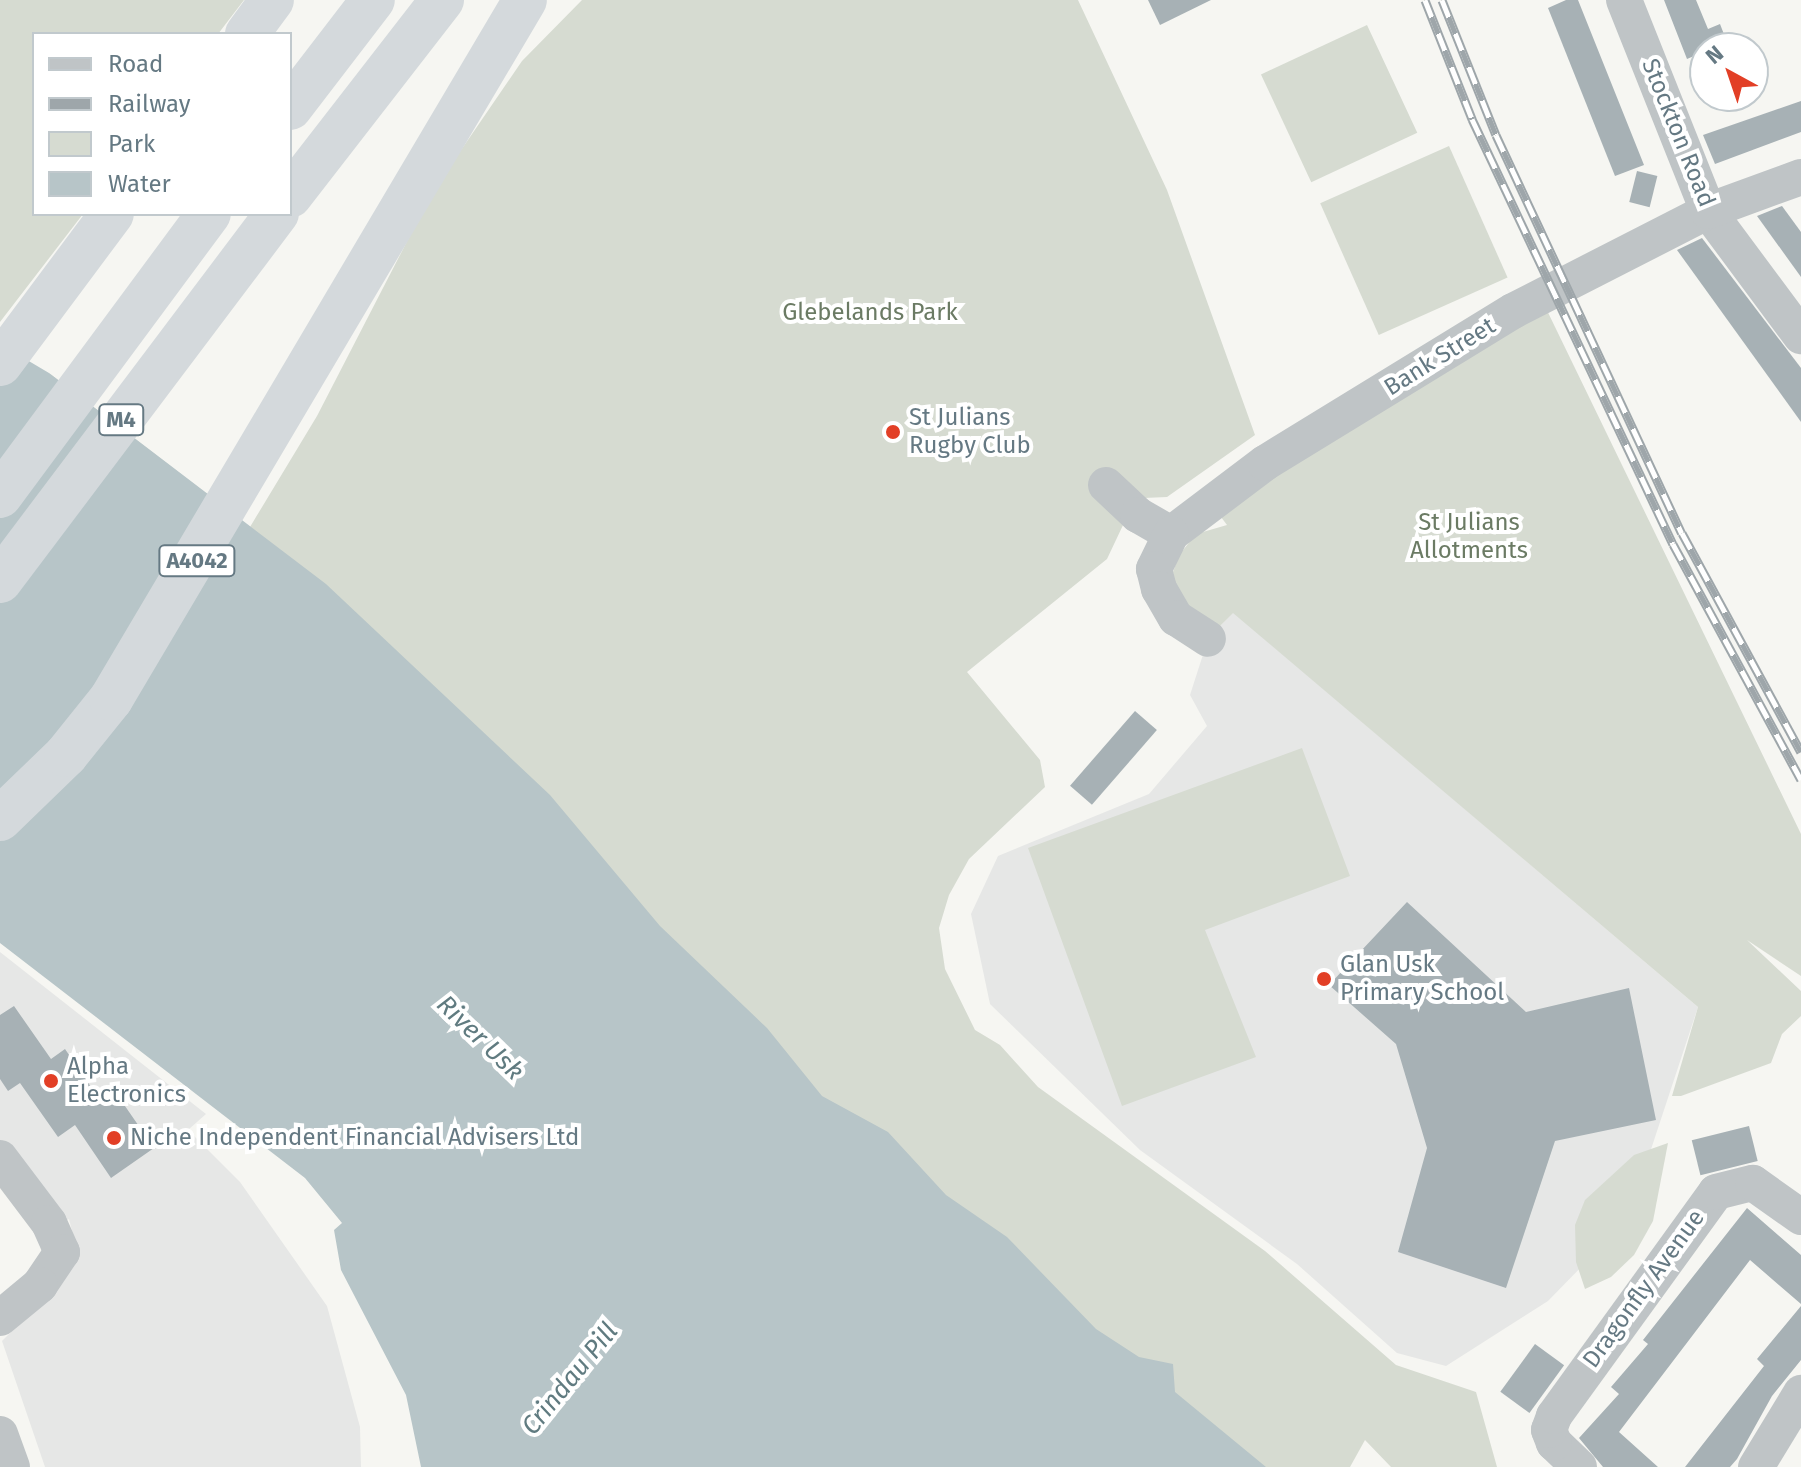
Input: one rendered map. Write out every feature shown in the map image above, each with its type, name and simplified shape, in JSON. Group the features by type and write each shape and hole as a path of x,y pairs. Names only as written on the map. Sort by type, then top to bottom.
{"highway":[{"path":"248,32 272,0"},
{"path":"292,105 373,0"},
{"path":"292,193 442,0"},
{"name":"A4042","path":"0,819 66,755 111,699 355,282 482,77 525,0"},
{"path":"0,364 111,216"},
{"name":"M4","path":"0,581 275,216"},
{"name":"M4","path":"0,496 205,219"}],"street":[{"name":"Stockton Road","path":"1624,0 1708,211 1801,336"},
{"name":"Bank Street","path":"1171,534 1265,463 1513,311 1708,211 1801,177"},
{"path":"1106,485 1138,515 1171,534 1154,569 1159,589 1176,618 1208,639"},
{"path":"0,1158 49,1223 62,1252 40,1285 0,1318"},
{"name":"Dragonfly Avenue","path":"1579,1467 1554,1443 1549,1430 1554,1416 1716,1192 1753,1183 1801,1217"},
{"path":"1756,1467 1801,1393"}],"shaded area":[{"name":"Glan Usk Primary School","path":"1233,612 1698,1007 1628,1219 1548,1301 1446,1366 1397,1353 1297,1264 1140,1150 990,1004 971,914 998,856 1149,794 1207,726 1190,695 1208,639"},
{"path":"0,952 206,1114 188,1130 240,1182 327,1306 360,1427 361,1467 45,1467 2,1341 32,1311 75,1243 69,1219 38,1236 0,1179"}],"green space":[{"path":"0,0 244,0 220,32 32,32 32,216 81,216 0,322"},
{"name":"Glebelands Park","path":"582,0 1078,0 1167,190 1255,435 1167,497 1121,499 1124,523 1107,559 967,672 1040,760 1045,787 969,859 949,895 939,928 945,969 975,1030 1000,1045 1038,1087 1265,1251 1396,1365 1476,1392 1497,1467 1391,1467 1365,1440 1350,1467 1053,1467 49,373 250,527 317,416 433,191 522,61"},
{"path":"1367,25 1417,133 1311,182 1261,74"},
{"path":"1449,146 1508,278 1379,335 1320,203"},
{"name":"St Julians Allotments","path":"1540,296 1801,834 1801,976 1747,940 1801,991 1801,1016 1782,1034 1771,1063 1681,1096 1672,1096 1698,1007 1233,613 1214,632 1176,593 1173,572 1179,555 1196,534 1227,525 1209,501"},
{"path":"1302,748 1350,876 1205,930 1256,1057 1122,1106 1028,848"},
{"path":"1668,1143 1653,1221 1634,1255 1611,1277 1585,1289 1576,1262 1575,1225 1585,1200 1634,1155"}],"water":[{"path":"0,344 49,373 326,584 550,795 660,926 767,1028 822,1096 888,1132 946,1195 1007,1237 1096,1329 1139,1357 1173,1364 1175,1392 1266,1467 421,1467 406,1395 341,1270 334,1230 342,1223 305,1178 0,943"}],"building":[{"path":"1148,0 1211,0 1160,25"},
{"path":"1566,0 1578,0 1644,165 1615,176 1548,8"},
{"path":"1664,0 1696,0 1708,29 1720,24 1723,32 1689,32 1687,59"},
{"path":"1801,101 1801,132 1715,164 1703,135"},
{"path":"1637,171 1657,176 1650,207 1629,202"},
{"path":"1782,206 1801,232 1801,277 1757,216"},
{"path":"1702,238 1801,368 1801,422 1677,250"},
{"path":"1135,711 1157,730 1092,805 1070,786"},
{"path":"1407,902 1526,1012 1629,988 1656,1120 1555,1141 1506,1288 1398,1252 1427,1148 1396,1044 1329,985"},
{"path":"14,1006 51,1059 65,1049 102,1103 116,1093 154,1148 111,1178 75,1125 58,1137 20,1083 8,1091 0,1079 0,1015"},
{"path":"1749,1126 1758,1161 1700,1175 1692,1140"},
{"path":"1747,1208 1801,1255 1801,1304 1750,1260 1619,1432 1658,1467 1603,1467 1579,1438 1619,1394 1611,1387 1648,1344 1643,1340"},
{"path":"1801,1306 1801,1360 1772,1396 1737,1459 1730,1467 1685,1467 1764,1366 1757,1359"},
{"path":"1535,1344 1564,1365 1529,1413 1500,1392"}],"railway":[{"path":"1425,0 1472,119 1673,544 1801,780"},
{"path":"1442,0 1496,135 1682,533 1801,752"}],"place":[{"name":"St Julians Rugby Club","path":"893,432"},
{"name":"Glan Usk Primary School","path":"1324,979"},
{"name":"Alpha Electronics","path":"51,1081"},
{"name":"Niche Independent Financial Advisers Ltd","path":"114,1138"}],"water label":[{"name":"River Usk","path":"480,1038"},
{"name":"Crindau Pill","path":"570,1379"}]}
